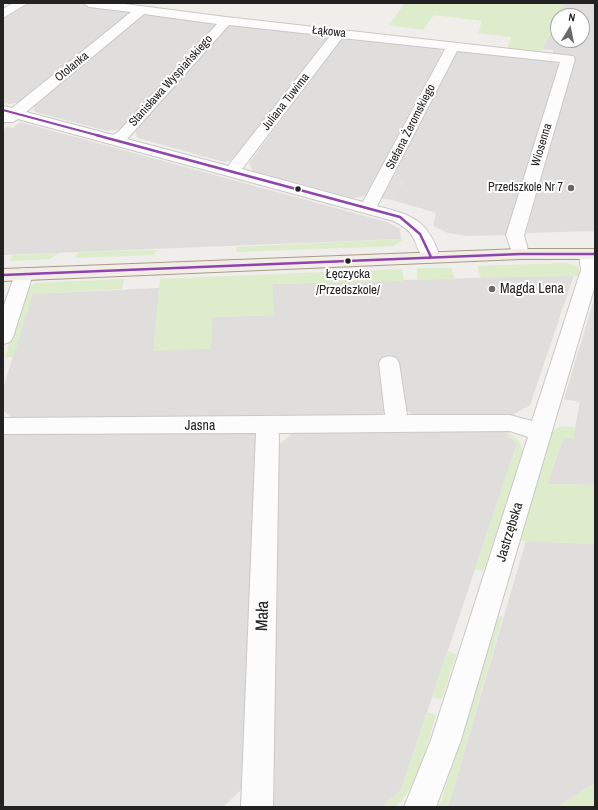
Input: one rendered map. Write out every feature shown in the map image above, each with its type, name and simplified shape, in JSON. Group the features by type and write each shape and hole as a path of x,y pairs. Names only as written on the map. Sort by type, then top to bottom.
{"main road":[{"path":"3,275 520,254 591,254"}],"street":[{"path":"3,14 22,3"},
{"name":"Łąkowa","path":"89,3 226,21 568,59"},
{"name":"Otolanka","path":"3,123 9,111 141,10"},
{"name":"Stanisława Wyspiańskiego","path":"116,140 124,134 226,21"},
{"name":"Juliana Tuwima","path":"232,172 339,33"},
{"name":"Stefana Żeromskiego","path":"367,208 453,46"},
{"name":"Wiosenna","path":"520,254 515,235 568,59"},
{"path":"9,111 400,217 412,223 426,241 431,258"},
{"name":"Jastrzębska","path":"420,807 446,740 590,270 591,254"},
{"path":"3,337 24,274"},
{"path":"389,363 397,423"},
{"name":"Jasna","path":"3,426 268,426 397,423 510,423 540,432"},
{"name":"Mała","path":"257,807 268,426"}],"shaded area":[{"path":"30,3 70,3 126,10 130,14 21,102 9,104 3,103 3,19"},
{"path":"565,3 595,3 595,231 526,233 575,58 553,55 553,50 542,49 550,34 550,48 590,48 590,8 563,8"},
{"path":"151,14 209,21 215,26 122,129 107,131 35,112 33,105 141,16"},
{"path":"239,25 322,34 328,38 234,160 224,162 138,138 135,131 226,27"},
{"path":"352,37 437,47 442,52 365,196 353,198 253,171 249,163 340,40"},
{"path":"466,50 552,60 559,65 506,235 467,236 448,233 433,226 436,213 392,200 403,182 392,180 456,53"},
{"path":"20,122 387,222 400,229 401,239 3,255 3,130 7,127 13,128"},
{"path":"392,180 403,182 392,200 382,198"},
{"path":"574,275 530,405 509,417 417,417 404,409 398,358 389,355 381,360 387,410 378,417 12,418 3,410 3,389 32,294 159,288 154,351 212,317 274,315 272,284"},
{"path":"595,296 595,485 547,484 564,437 573,438 580,402 564,399"},
{"path":"502,430 517,444 401,790 382,807 269,807 277,446 294,432"},
{"path":"7,433 256,433 241,790 223,807 3,807 3,435"},
{"path":"526,541 595,544 595,783 557,807 448,807"}],"green space":[{"path":"405,3 565,3 562,8 550,8 550,33 540,53 507,49 511,37 478,33 482,21 434,15 423,30 389,25"},
{"path":"403,240 394,246 236,252 237,247"},
{"path":"157,250 154,255 75,258 78,252"},
{"path":"59,253 50,259 10,261 12,255"},
{"path":"564,263 576,265 579,269 579,276 481,278 477,266"},
{"path":"417,268 451,268 455,279 417,280"},
{"path":"402,269 404,281 272,284 274,315 212,317 211,349 153,351 160,279 347,271 348,275 361,275 360,271"},
{"path":"124,279 122,289 33,294 13,357 5,357 27,289 35,283"},
{"path":"562,426 576,428 573,439 564,437 547,484 595,485 595,544 519,541 553,430"},
{"path":"502,430 510,433 516,438 523,452 483,572 475,569 517,444"},
{"path":"497,615 503,617 448,807 437,807 442,799"},
{"path":"448,651 456,654 442,699 432,697"},
{"path":"427,712 436,715 417,776 411,787 396,807 382,807 401,790"},
{"path":"595,783 595,807 557,807"}],"transit line":[{"path":"3,110 400,217 416,229 420,234 431,257"},
{"path":"3,275 520,254 595,254"}],"place":[{"name":"Przedszkole Nr 7","path":"571,188"},
{"name":"Łęczycka /Przedszkole/","path":"348,261"},
{"name":"Magda Lena","path":"492,289"}]}
